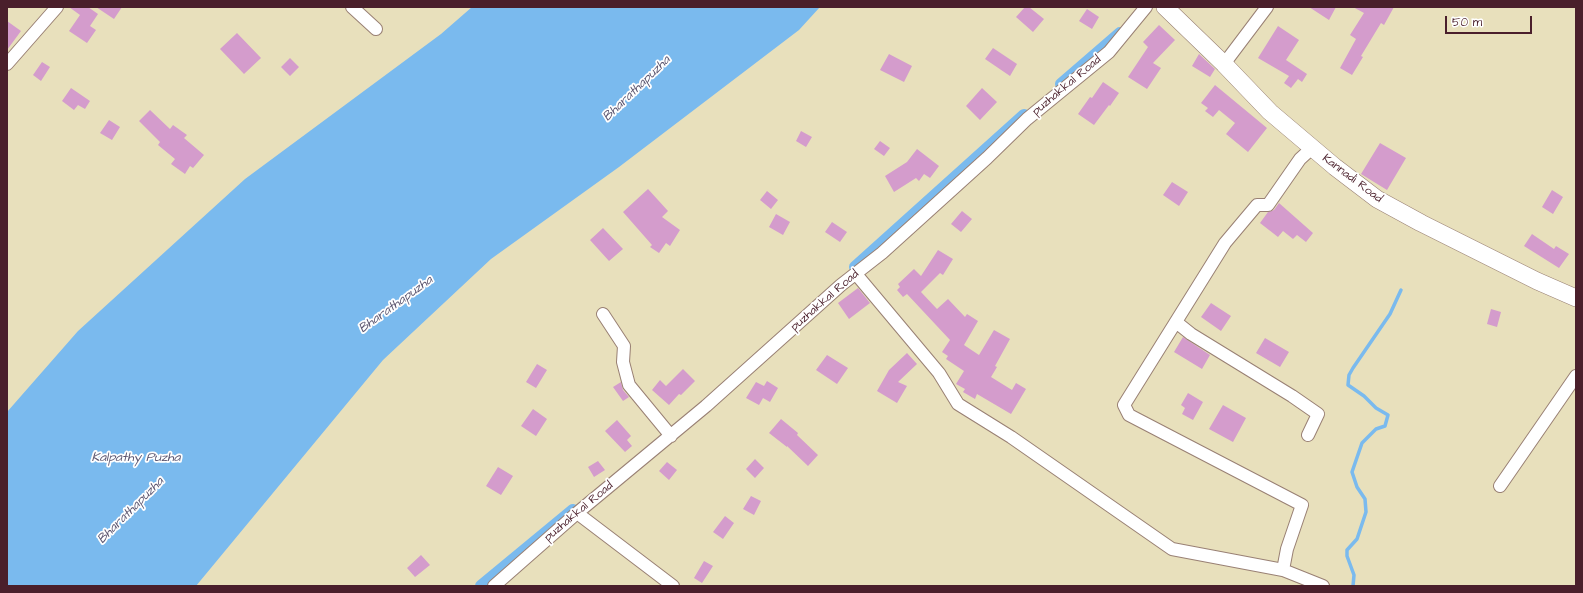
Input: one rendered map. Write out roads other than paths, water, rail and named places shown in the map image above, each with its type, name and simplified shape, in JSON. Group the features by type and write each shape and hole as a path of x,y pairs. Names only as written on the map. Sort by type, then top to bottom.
{"street":[{"path":"7,64 57,7"},
{"path":"352,7 376,29"},
{"name":"puzhakkal Road","path":"494,586 577,513 888,248 1028,119 1109,52 1146,7"},
{"name":"Kannadi Road","path":"1165,7 1224,64 1270,112 1312,148 1377,199 1421,223 1537,281 1576,298"},
{"path":"1224,64 1267,7"},
{"path":"1284,570 1288,549 1302,505 1129,415 1124,405 1225,243 1257,205 1268,205 1300,159 1312,148"},
{"path":"856,274 939,373 958,404 1012,437 1172,549 1284,570 1323,586"},
{"path":"603,314 624,346 623,362 629,385 670,435"},
{"path":"1176,322 1191,334 1292,396 1318,414 1308,435"},
{"path":"1500,486 1576,376"},
{"path":"577,513 673,586"}],"water":[{"name":"Kalpathy Puzha","path":"472,7 820,7 799,30 619,167 491,259 383,360 196,586 7,586 7,412 78,331 245,179 441,34"}],"waterway":[{"path":"1061,84 1120,33"},
{"path":"855,267 1024,115"},
{"path":"1353,586 1354,575 1347,556 1347,550 1357,539 1366,512 1365,499 1357,487 1352,472 1362,443 1376,429 1385,426 1388,415 1376,408 1364,396 1348,385 1349,375 1390,314 1401,290"},
{"path":"481,586 573,510"}],"water label":[{"name":"Bharathapuzha","path":"637,89"},
{"name":"Bharathapuzha","path":"396,305"},
{"name":"Bharathapuzha","path":"131,511"}]}
